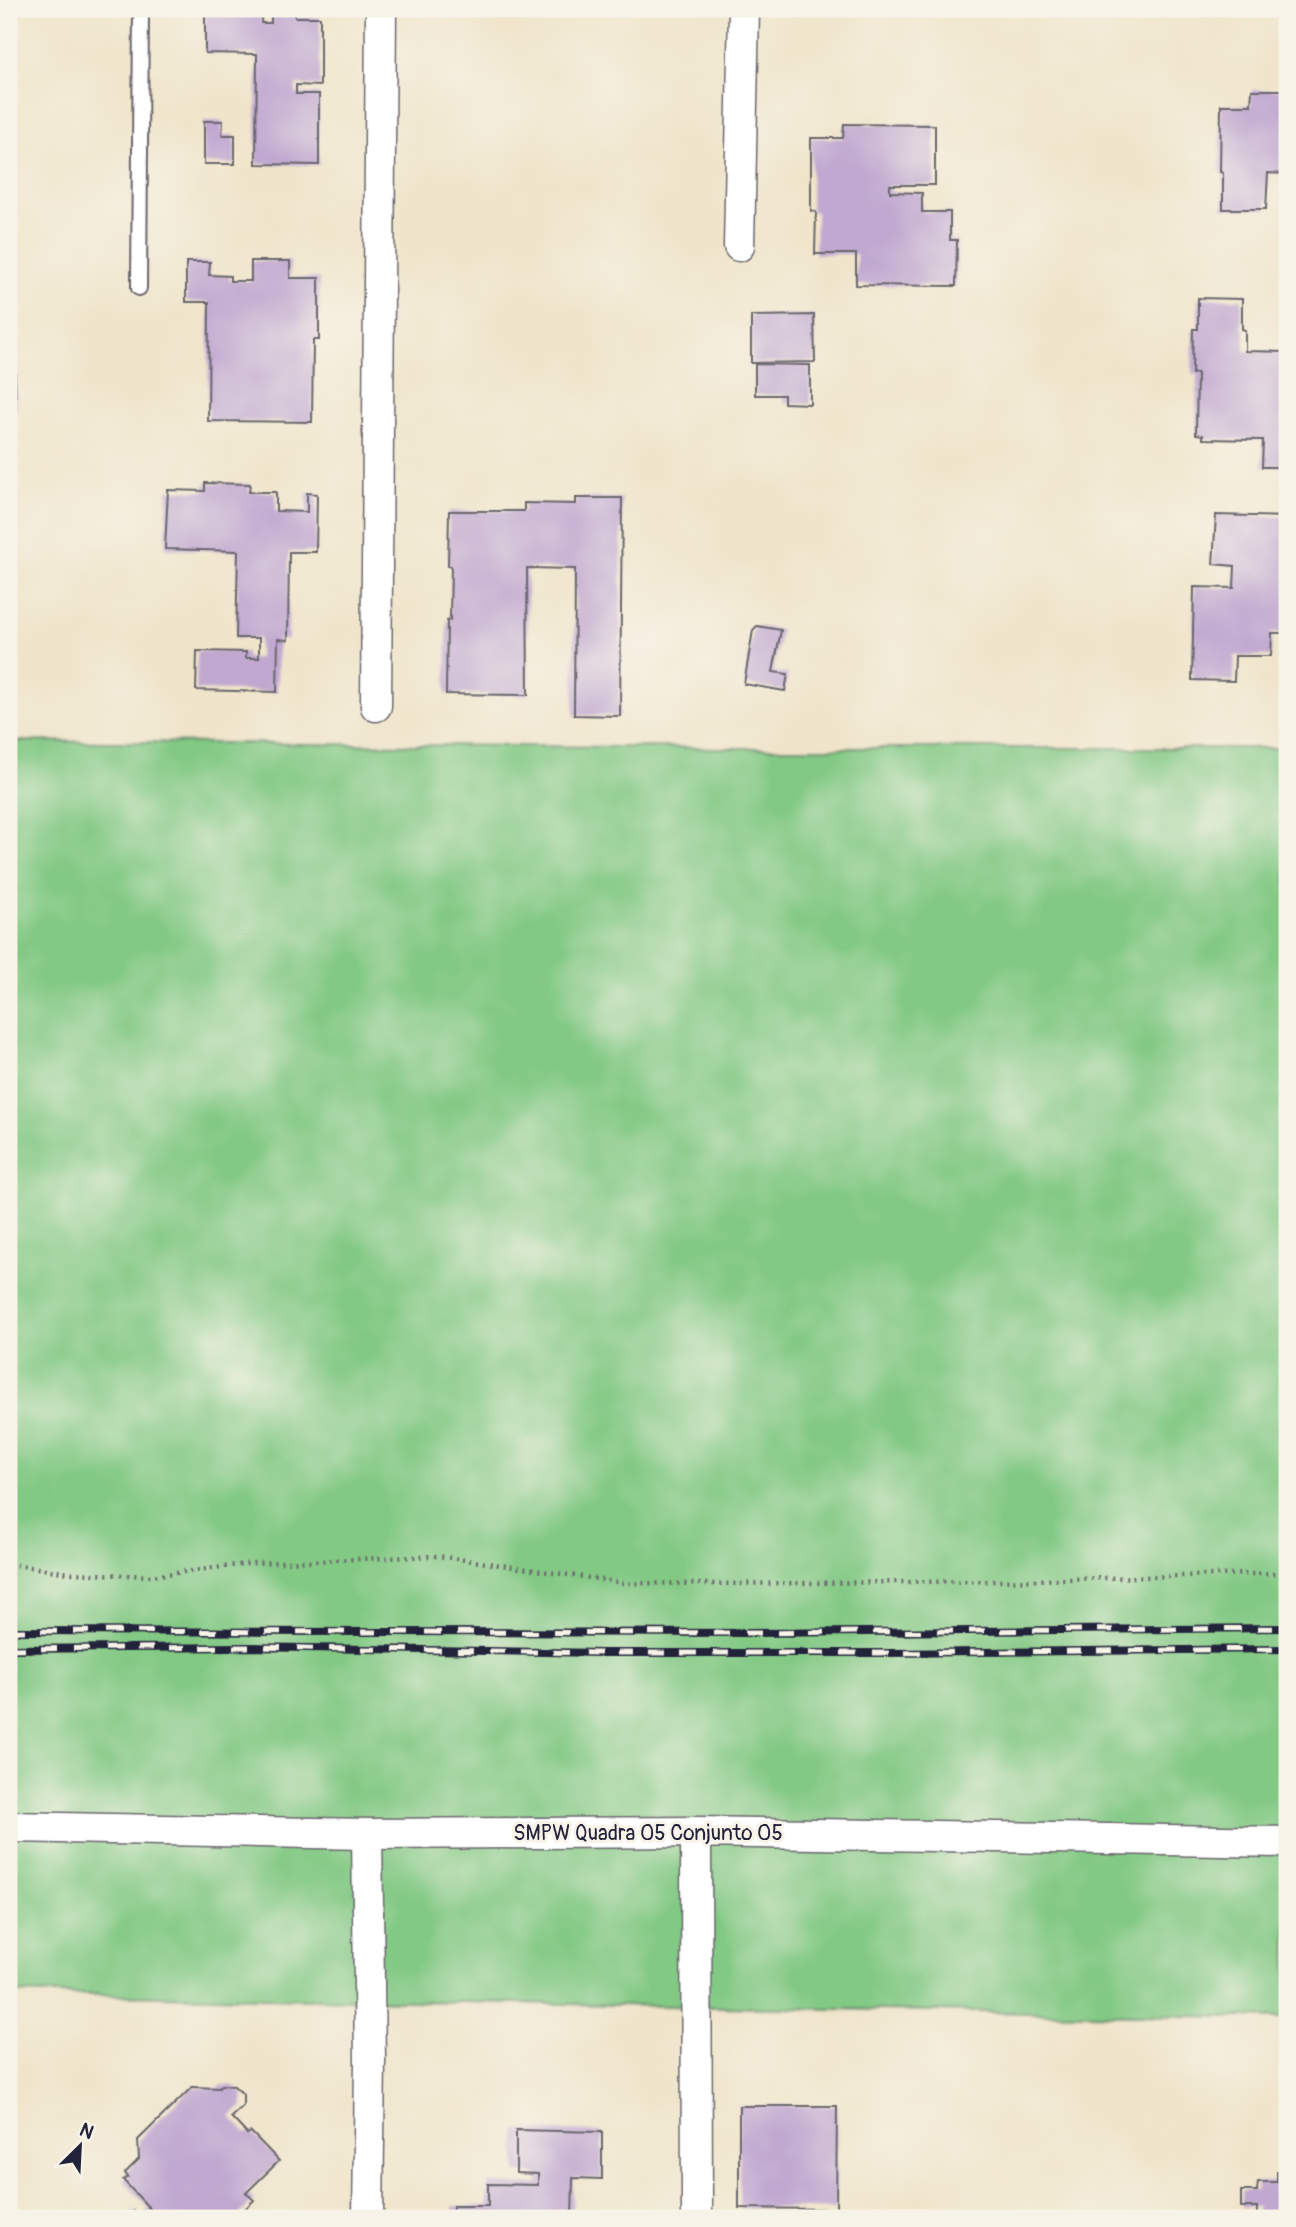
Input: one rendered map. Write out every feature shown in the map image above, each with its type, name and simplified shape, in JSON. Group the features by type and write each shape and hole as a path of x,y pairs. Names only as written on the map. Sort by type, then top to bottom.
{"street":[{"path":"376,706 381,9"},
{"path":"739,246 744,9"},
{"name":"SMPW Quadra 05 Conjunto 05","path":"9,1827 367,1834 696,1832 1287,1842"},
{"path":"696,1832 697,2218"},
{"path":"367,1834 370,2060 368,2218"}],"lane":[{"path":"139,288 141,9"}],"path":[{"path":"9,1563 70,1573 152,1576 254,1563 439,1556 624,1583 711,1584 999,1581 1287,1573"}],"green space":[{"path":"9,741 728,748 1287,748 1287,2018 9,1993"}],"building":[{"path":"205,9 262,9 261,23 271,23 271,9 295,9 295,17 320,17 320,86 296,85 296,94 319,94 319,165 256,164 257,54 205,53"},
{"path":"1252,90 1287,90 1287,174 1268,173 1266,209 1223,209 1223,173 1220,172 1221,105 1251,105"},
{"path":"204,121 223,121 222,135 235,135 235,164 204,164"},
{"path":"844,124 935,125 935,185 890,185 890,192 922,193 922,212 950,212 950,240 957,240 956,286 856,285 856,254 815,254 816,212 811,211 811,138 843,138"},
{"path":"251,261 290,261 290,278 319,278 319,340 313,340 312,422 208,421 209,302 186,302 186,262 210,262 209,275 230,276 230,281 251,281"},
{"path":"1198,298 1242,299 1245,351 1287,352 1287,467 1262,467 1263,440 1203,439 1203,435 1196,434 1197,373 1192,374 1193,329 1198,329"},
{"path":"814,315 815,362 751,363 751,316"},
{"path":"755,364 810,365 810,404 784,403 784,395 755,395"},
{"path":"9,365 15,365 16,412 9,412"},
{"path":"205,483 250,484 249,492 276,492 276,511 307,512 307,493 317,494 316,552 289,552 288,640 278,639 277,692 196,690 197,651 246,652 246,658 259,658 259,638 236,638 238,551 165,549 168,490 205,491"},
{"path":"576,498 622,498 620,716 574,715 575,569 527,568 528,695 446,694 451,566 448,566 449,511 524,511 524,503 576,504"},
{"path":"1216,515 1287,517 1287,633 1272,633 1271,656 1235,656 1234,681 1192,680 1194,587 1234,588 1235,566 1213,564"},
{"path":"757,626 781,630 773,672 788,674 785,691 744,684 753,630"},
{"path":"222,2085 234,2086 243,2094 243,2106 231,2117 247,2134 251,2132 279,2161 246,2193 254,2200 236,2218 126,2218 134,2211 140,2217 150,2209 123,2180 128,2177 125,2173 139,2159 138,2140 192,2087 219,2088"},
{"path":"739,2106 837,2106 836,2209 739,2208"},
{"path":"516,2130 602,2132 602,2179 573,2178 572,2218 453,2218 453,2206 488,2206 488,2184 538,2185 538,2174 516,2173"},
{"path":"1277,2172 1287,2172 1287,2218 1257,2218 1257,2207 1241,2207 1241,2191 1257,2191 1258,2182 1277,2182"}],"railway":[{"path":"9,1631 752,1633 1287,1628"},
{"path":"9,1649 246,1647 602,1653 1287,1649"}]}
